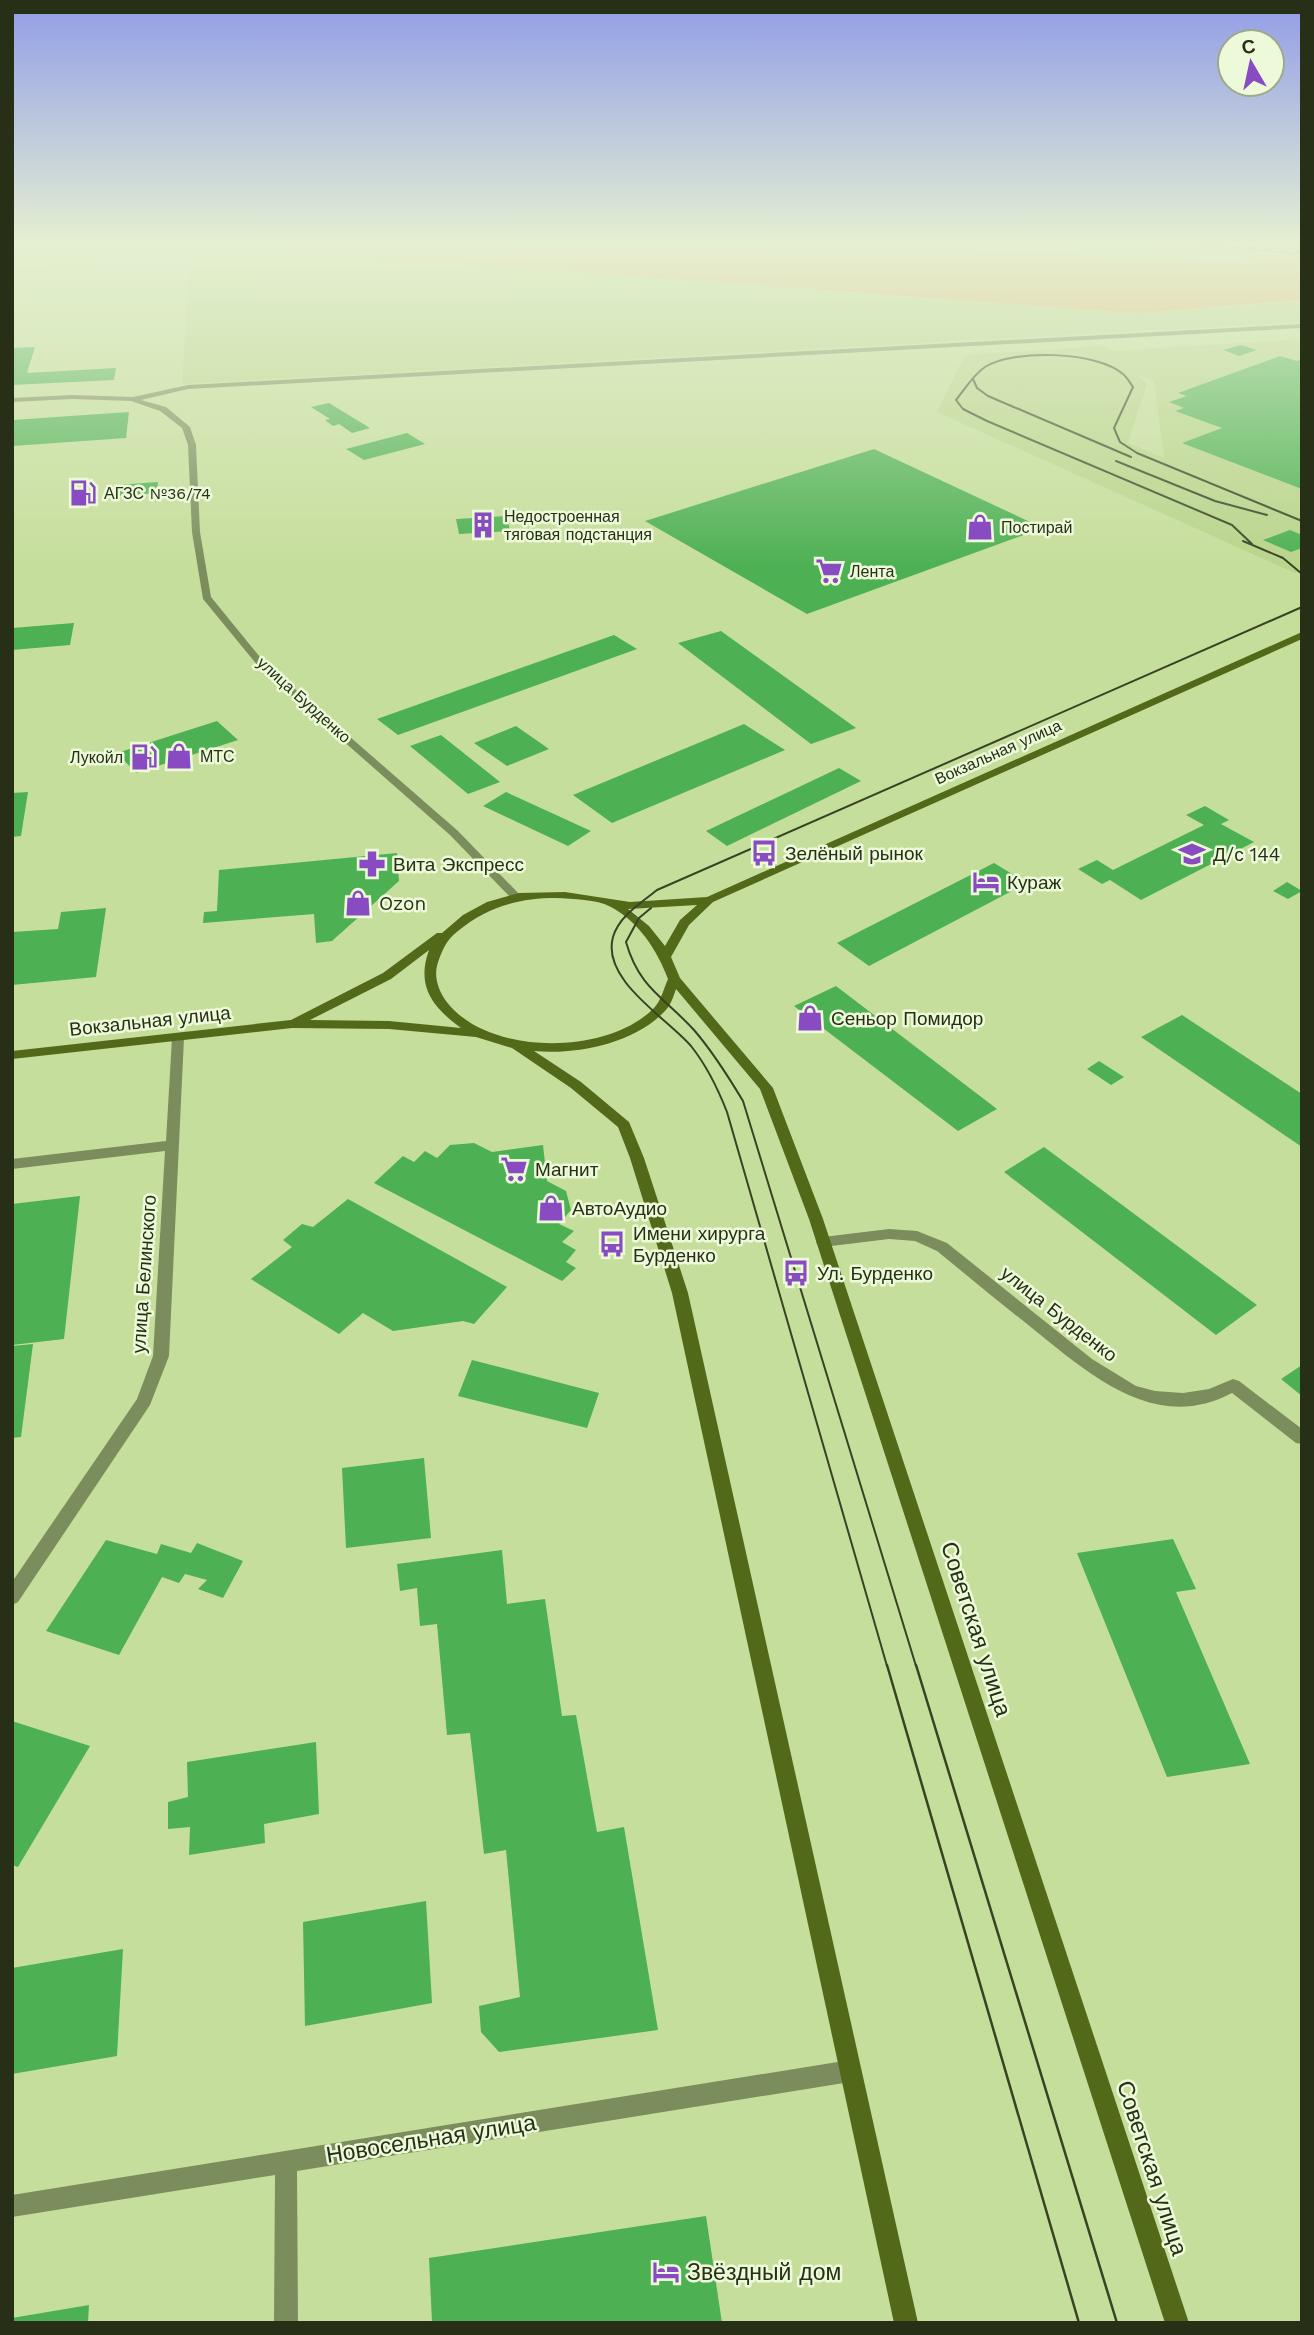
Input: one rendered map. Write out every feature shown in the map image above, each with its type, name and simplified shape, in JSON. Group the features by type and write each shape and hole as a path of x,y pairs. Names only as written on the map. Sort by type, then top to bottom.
{"main road":[{"name":"Вокзальная улица","path":"615,905 659,905 709,900 1302,635"},
{"name":"Советская улица","path":"674,979 660,1010 632,1028 597,1041 556,1047 515,1044 478,1033 450,1016 433,994 428,970 436,946 455,925 483,909 517,898 554,893 615,905 639,921 656,939 666,955 674,979 766,1088 823,1242 1177,2323"},
{"name":"Вокзальная улица","path":"666,955 684,923 709,900"},
{"name":"Вокзальная улица","path":"292,1024 387,976 455,925"},
{"name":"Вокзальная улица","path":"12,1055 292,1024 389,1025 478,1033"},
{"name":"Советская улица","path":"515,1044 576,1085 624,1125 637,1157 680,1293 906,2323"}],"street":[{"path":"12,400 72,397 133,399 188,387 864,350"},
{"name":"улица Бурденко","path":"133,399 163,409 186,427 192,446 196,532 206,597 261,664 454,833 517,898"},
{"name":"улица Белинского","path":"12,1597 144,1401 160,1356 178,1038"},
{"path":"12,1164 172,1145"},
{"name":"улица Бурденко","path":"823,1242 888,1234 917,1236 942,1247 1087,1365 1130,1391 1161,1398 1196,1398 1220,1394 1233,1385 1302,1438"},
{"name":"Новосельная улица","path":"12,2206 850,2071"},
{"path":"286,2163 286,2323"}],"shaded area":[{"path":"184,350 797,350 182,384"},
{"path":"1043,350 1302,350 1302,570 1295,573 937,412 965,355","holes":["1135,373 1154,381 1164,458 1128,443 1147,384"]}],"building":[{"path":"12,350 34,350 27,373 116,368 114,380 12,385"},
{"path":"1223,350 1257,350 1257,350 1239,356"},
{"path":"1280,356 1297,361 1302,359 1302,489 1182,443 1222,428 1175,411 1184,408 1169,402 1187,396 1178,393"},
{"path":"329,403 370,428 352,433 339,424 333,426 325,420 330,419 311,407"},
{"path":"129,412 126,438 12,446 12,420"},
{"path":"407,433 425,444 364,460 346,449"},
{"name":"Лента","path":"874,449 1043,528 807,614 645,521"},
{"path":"158,482 157,493 114,496 115,485"},
{"name":"Недостроенная тяговая подстанция","path":"507,516 510,531 459,534 456,519"},
{"path":"1290,530 1302,535 1302,548 1291,552 1263,540"},
{"path":"74,623 70,645 12,650 12,628"},
{"path":"721,631 856,728 811,744 678,643"},
{"path":"614,635 637,649 398,735 377,719"},
{"path":"217,721 238,740 136,773 117,753"},
{"path":"744,724 785,750 612,823 573,795"},
{"path":"516,726 549,749 507,766 474,743"},
{"path":"441,735 500,782 468,794 410,746"},
{"path":"839,768 861,781 727,846 706,831"},
{"path":"28,792 21,836 12,837 12,793"},
{"path":"506,792 591,831 568,846 483,806"},
{"path":"1205,806 1229,820 1221,824 1254,842 1141,900 1110,880 1102,884 1078,869 1097,860 1113,870 1204,825 1186,815"},
{"path":"397,853 399,881 332,941 316,943 314,914 203,923 204,912 217,911 219,870"},
{"path":"994,863 1027,883 869,966 837,943"},
{"path":"1287,882 1302,891 1288,899 1273,891"},
{"path":"106,908 96,977 12,985 12,932 58,929 61,912"},
{"path":"836,986 997,1109 958,1131 794,1006"},
{"path":"1182,1015 1302,1094 1302,1147 1141,1037"},
{"path":"1099,1061 1124,1077 1111,1085 1087,1069"},
{"path":"474,1143 492,1152 543,1145 547,1181 566,1191 571,1210 559,1224 574,1231 562,1242 576,1250 566,1262 576,1268 562,1281 374,1183 403,1156 414,1162 425,1151 437,1158 450,1145"},
{"path":"1044,1147 1257,1305 1216,1335 1004,1172"},
{"path":"80,1196 64,1339 12,1345 12,1204"},
{"path":"348,1199 507,1287 474,1324 463,1321 393,1331 363,1313 339,1334 251,1279 292,1247 283,1240 302,1224 313,1227"},
{"path":"33,1344 21,1437 12,1438 12,1346"},
{"path":"472,1360 599,1393 587,1428 458,1396"},
{"path":"1302,1365 1302,1396 1281,1379"},
{"path":"424,1458 431,1538 346,1548 342,1468"},
{"path":"1173,1539 1196,1589 1176,1592 1250,1764 1167,1777 1077,1553"},
{"path":"106,1540 157,1554 161,1544 191,1553 197,1543 243,1561 223,1598 198,1589 207,1580 185,1574 179,1583 162,1577 119,1655 46,1631"},
{"path":"502,1550 507,1604 545,1599 562,1716 576,1715 597,1832 624,1827 658,2030 499,2052 481,2032 479,2006 520,1997 506,1850 484,1854 470,1733 447,1735 437,1624 420,1626 417,1588 400,1591 397,1564"},
{"path":"12,1721 90,1746 18,1867 12,1865"},
{"path":"316,1742 319,1814 264,1824 265,1843 189,1855 190,1827 168,1829 168,1802 188,1797 187,1762"},
{"path":"426,1901 432,2003 305,2026 303,1922"},
{"path":"123,1949 117,2056 12,2074 12,1968"},
{"path":"706,2216 722,2323 432,2323 429,2258"},
{"path":"89,2305 88,2323 12,2323 12,2318"}],"tram line":[{"path":"1252,544 1232,525 987,421 963,409 956,400 985,367 1015,357 1055,355 1111,366 1124,375 1133,387 1114,428 1120,442 1137,453 1302,521"},
{"path":"973,379 977,388 988,396 1131,457"},
{"path":"1116,461 1215,501 1267,515"},
{"path":"1243,541 1283,558 1302,574"},
{"path":"887,1666 727,1112 712,1078 691,1046 626,983 612,953 616,929 625,916 657,890 1302,607"},
{"path":"651,908 639,918 626,942 631,958 645,981 701,1038 743,1101 916,1666"},
{"path":"887,1665 1079,2323"},
{"path":"916,1665 1117,2323"}],"place":[{"name":"АГЗС №36/74","path":"83,493"},
{"name":"Недостроенная тяговая подстанция","path":"483,525"},
{"name":"Постирай","path":"980,527"},
{"name":"Лента","path":"829,571"},
{"name":"МТС","path":"179,756"},
{"name":"Лукойл","path":"144,757"},
{"name":"Зелёный рынок","path":"764,853"},
{"name":"Д/с 144","path":"1192,854"},
{"name":"Вита Экспресс","path":"372,864"},
{"name":"Кураж","path":"986,882"},
{"name":"Ozon","path":"358,903"},
{"name":"Сеньор Помидор","path":"810,1018"},
{"name":"Магнит","path":"514,1169"},
{"name":"АвтоАудио","path":"551,1208"},
{"name":"Имени хирурга Бурденко","path":"612,1244"},
{"name":"Ул. Бурденко","path":"796,1273"},
{"name":"Звёздный дом","path":"666,2272"}]}
